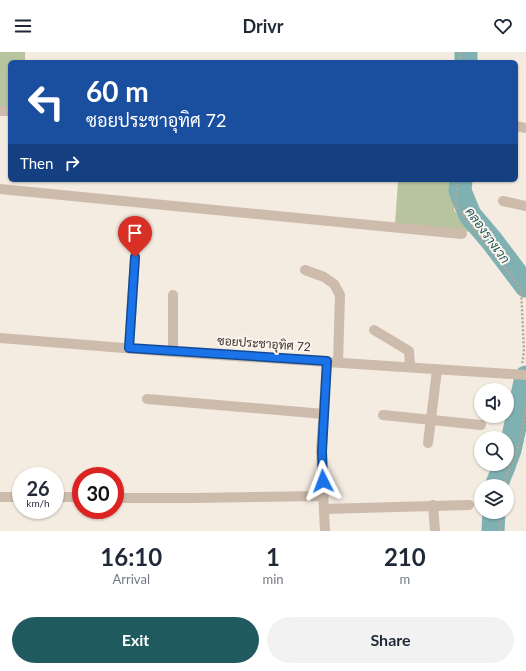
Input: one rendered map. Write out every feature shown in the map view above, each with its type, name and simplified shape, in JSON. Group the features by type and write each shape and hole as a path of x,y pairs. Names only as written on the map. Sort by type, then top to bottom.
{"street":[{"path":"0,189 462,234"},
{"path":"503,201 526,206"},
{"path":"129,348 135,257"},
{"path":"305,270 324,277 334,284 340,295 338,362"},
{"path":"173,295 173,352"},
{"path":"374,330 409,350 410,366"},
{"name":"ซอยประชาอุทิศ 72","path":"0,338 173,352 410,366 437,370 519,375"},
{"path":"325,531 322,451 327,361"},
{"path":"428,443 437,370"},
{"path":"147,400 324,414"},
{"path":"383,415 481,426"},
{"path":"124,498 324,496"},
{"path":"0,497 12,497"},
{"path":"324,509 469,504"},
{"path":"434,505 435,531"}],"path":[{"path":"457,182 456,206 521,288 524,352 519,375"},
{"path":"506,479 520,441 526,405"},
{"path":"500,519 500,531"}],"green space":[{"path":"0,52 25,52 25,60 8,60 8,108 0,107"},
{"path":"398,182 454,182 454,210 472,232 395,225"}],"waterway":[{"name":"คลองรางเวก","path":"466,52 466,60"},
{"name":"คลองรางเวก","path":"461,182 460,191 470,215 526,286"},
{"name":"คลองรางเวก","path":"514,432 526,377"},
{"name":"คลองรางเวก","path":"499,479 502,471"},
{"name":"คลองรางเวก","path":"493,531 494,519"}],"route":[{"path":"135,257 129,348 327,361 322,451 323,481"}]}
